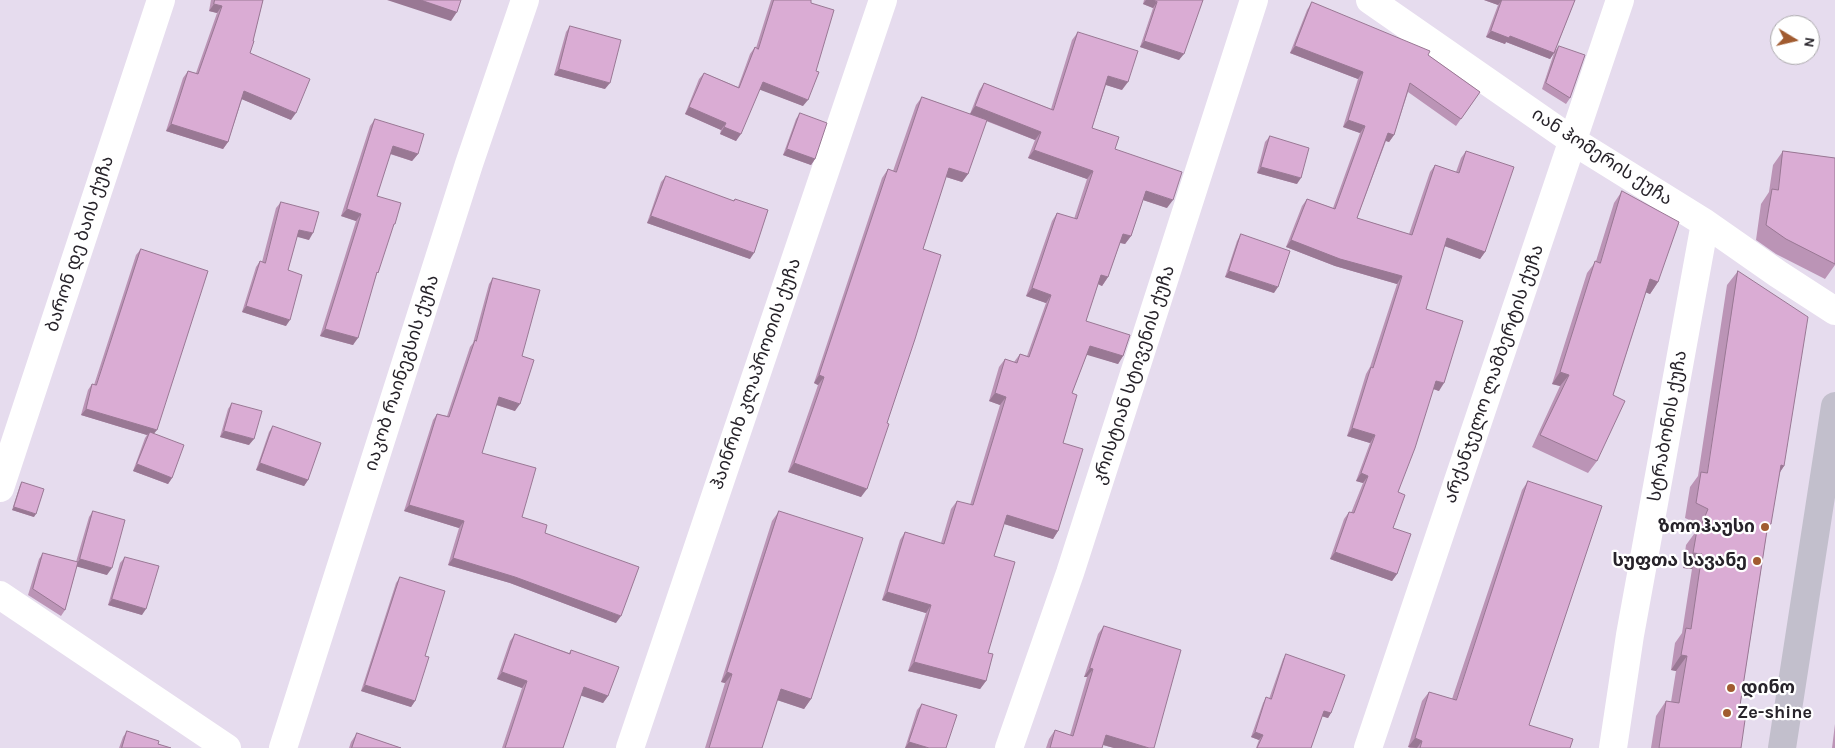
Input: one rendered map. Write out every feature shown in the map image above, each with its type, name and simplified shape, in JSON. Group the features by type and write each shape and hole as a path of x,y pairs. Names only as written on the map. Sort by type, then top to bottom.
{"street":[{"name":"ბარონ დე ბაის ქუჩა","path":"0,488 161,0"},
{"name":"იაკობ რაინეგსის ქუჩა","path":"283,748 469,164 525,0"},
{"name":"ჰაინრიხ კლაპროთის ქუჩა","path":"630,748 883,0"},
{"name":"კრისტიან სტივენის ქუჩა","path":"1009,748 1070,572 1254,0"},
{"name":"იან ჰომერის ქუჩა","path":"1370,0 1573,141 1705,223 1835,311"},
{"name":"არქანჯელო ლამბერტის ქუჩა","path":"1368,748 1620,0"},
{"name":"სტრაბონის ქუჩა","path":"1613,748 1630,635 1705,223"},
{"path":"1782,748 1835,406"},
{"path":"0,595 227,748"}],"building":[{"path":"215,0 263,0 250,53 310,79 296,113 244,91 228,142 171,124 188,71 198,74 222,6 214,4"},
{"path":"421,0 461,0 457,12"},
{"path":"774,0 811,0 811,3 834,10 816,71 819,72 808,100 763,82 741,134 724,127 726,123 689,107 704,73 739,88 755,47 758,49"},
{"path":"1153,0 1203,0 1184,54 1144,41 1157,2"},
{"path":"1502,0 1575,0 1554,53 1510,36 1509,38 1491,31"},
{"path":"1312,2 1430,51 1428,55 1480,92 1461,119 1410,83 1394,135 1388,133 1357,218 1412,235 1435,165 1459,173 1466,151 1514,167 1485,252 1447,238 1426,309 1463,321 1444,383 1436,381 1415,448 1398,492 1405,495 1393,528 1411,534 1397,574 1335,552 1349,512 1354,513 1368,476 1361,473 1375,435 1352,428 1402,276 1340,259 1291,240 1307,199 1335,209 1365,126 1348,120 1363,72 1295,46"},
{"path":"570,26 621,40 610,83 559,69"},
{"path":"1078,32 1138,51 1128,82 1108,76 1092,128 1119,137 1115,149 1182,172 1173,200 1146,191 1131,236 1123,234 1108,277 1101,275 1086,321 1130,335 1123,356 1090,346 1072,393 1077,395 1063,443 1083,449 1058,531 1007,515 994,556 1015,562 988,653 993,654 986,681 914,662 931,605 887,592 905,532 944,544 957,501 973,505 1006,397 995,393 1005,359 1017,363 1020,354 1029,357 1051,295 1032,288 1057,213 1077,219 1093,171 1034,150 1041,132 975,106 984,83 1053,110"},
{"path":"1559,46 1585,55 1570,98 1546,83"},
{"path":"922,97 987,120 968,174 949,168 923,249 941,255 867,489 794,463 824,377 819,375 888,169 896,172"},
{"path":"800,113 827,123 815,159 787,149"},
{"path":"375,119 424,134 418,154 393,146 377,196 401,203 377,272 358,338 325,329 361,214 347,209"},
{"path":"1270,136 1309,148 1301,178 1261,167"},
{"path":"1783,151 1835,158 1835,264 1786,239 1766,225 1772,189 1778,190"},
{"path":"666,176 734,201 735,199 768,210 754,253 651,216"},
{"path":"1622,191 1679,222 1658,282 1650,279 1613,395 1625,401 1597,461 1540,435 1569,375 1560,372 1595,261 1600,263"},
{"path":"281,202 319,212 313,233 299,230 288,270 302,275 290,320 246,306 260,261 265,263"},
{"path":"1241,234 1290,251 1278,287 1229,271"},
{"path":"141,249 208,271 157,430 86,409 92,384 96,385"},
{"path":"1738,271 1808,317 1784,466 1781,465 1771,524 1768,524 1739,712 1746,713 1741,748 1659,748 1666,701 1679,703 1687,656 1681,655 1686,628 1691,629 1702,554 1693,553 1697,530 1699,531 1708,509 1696,503 1701,472 1707,473"},
{"path":"493,278 540,290 522,356 534,360 520,404 499,397 482,453 536,468 522,517 547,525 545,533 639,567 621,616 515,577 453,558 464,521 409,505 437,414 449,417 476,341"},
{"path":"232,403 262,411 254,439 224,431"},
{"path":"273,426 321,443 308,480 260,463"},
{"path":"150,432 184,445 172,478 137,464"},
{"path":"1528,481 1602,506 1529,725 1573,739 1570,748 1420,748 1422,741 1415,738 1429,692 1456,700"},
{"path":"22,482 44,489 36,514 14,507"},
{"path":"93,511 125,520 112,568 80,559"},
{"path":"779,511 863,538 811,699 781,689 762,748 709,748 732,674 727,672"},
{"path":"43,553 78,562 65,610 33,589"},
{"path":"125,557 159,566 146,609 112,599"},
{"path":"400,577 445,591 425,656 429,657 415,701 365,685"},
{"path":"1104,626 1181,650 1154,748 1106,735 1102,748 1050,748 1055,730 1073,736 1093,669 1090,668"},
{"path":"515,634 570,654 571,650 619,667 608,696 584,687 563,748 505,748 527,681 502,672"},
{"path":"1286,654 1345,675 1331,713 1324,711 1311,748 1257,748 1263,735 1255,732 1266,697 1271,699"},
{"path":"922,704 957,715 946,748 929,748 909,742"},
{"path":"127,731 159,741 158,744 171,748 122,748"},
{"path":"357,733 401,748 352,748"}],"place":[{"name":"ზოოჰაუსი","path":"1765,527"},
{"name":"სუფთა სავანე","path":"1757,561"},
{"name":"დინო","path":"1731,688"},
{"name":"Ze-shine","path":"1727,713"}]}
